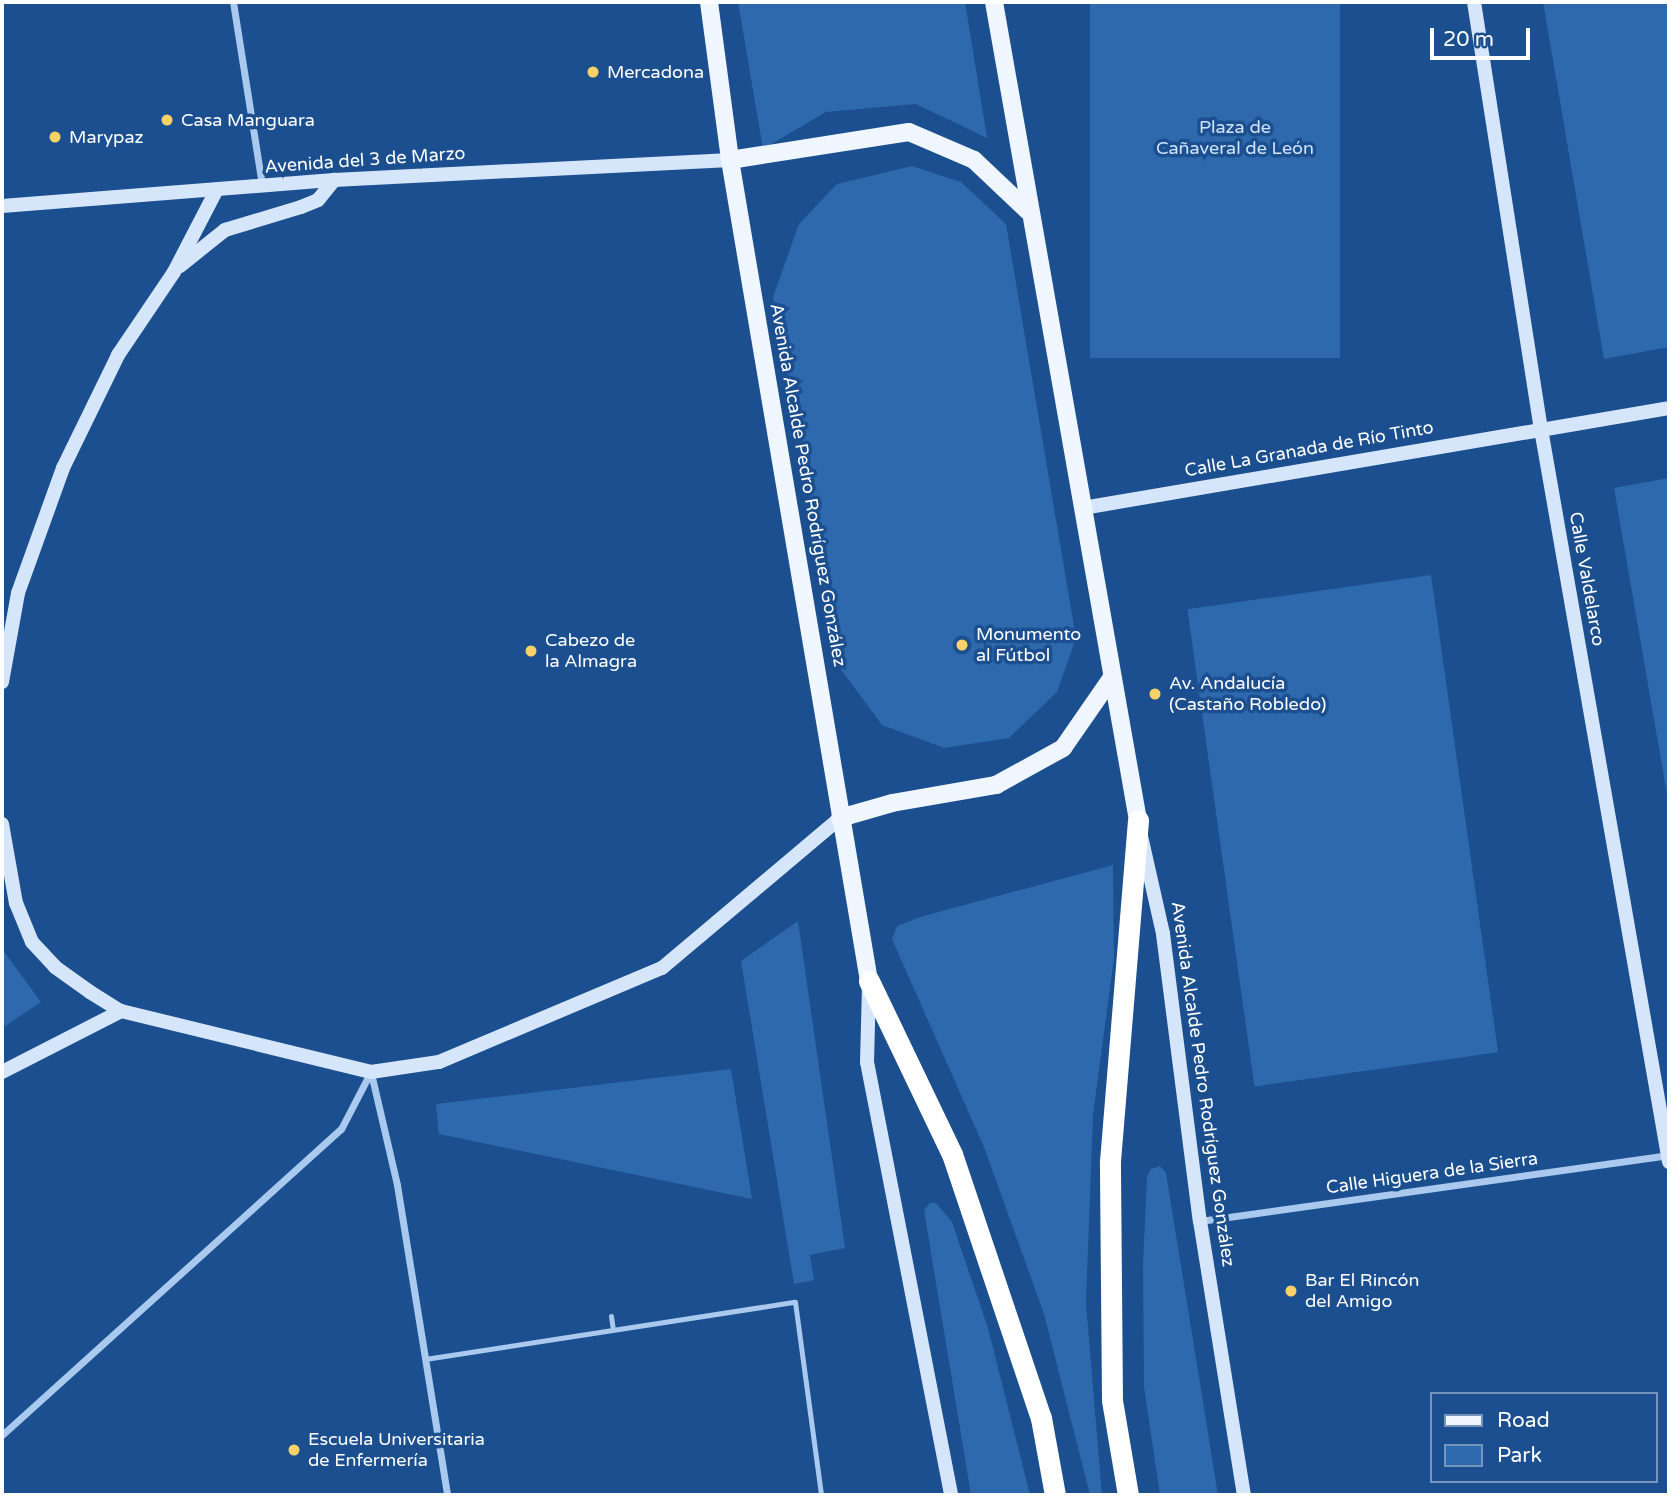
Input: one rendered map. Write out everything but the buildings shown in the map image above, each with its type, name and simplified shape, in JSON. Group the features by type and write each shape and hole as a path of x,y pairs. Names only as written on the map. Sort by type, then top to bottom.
{"highway":[{"path":"1128,1495 1112,1400 1111,1161 1138,820"},
{"path":"869,981 952,1154 1041,1418 1055,1495"}],"main road":[{"name":"Avenida Alcalde Pedro Rodríguez González","path":"709,2 730,160 869,981"},
{"name":"Avenida Alcalde Pedro Rodríguez González","path":"994,2 1028,211 1083,508 1110,680 1138,820"},
{"path":"730,160 909,132 974,160 1028,211"},
{"path":"840,818 892,803 996,785 1063,747 1110,680"}],"street":[{"path":"233,2 262,186"},
{"name":"Calle Valdelarco","path":"1475,2 1541,429 1669,1157"},
{"name":"Avenida del 3 de Marzo","path":"2,206 334,180 730,160"},
{"path":"174,272 225,230 309,204 334,180"},
{"path":"2,682 18,593 63,468 118,355 174,272 218,189"},
{"name":"Calle La Granada de Río Tinto","path":"1083,508 1669,408"},
{"path":"2,824 16,903 32,942 55,967 121,1011 371,1072 451,1058 662,968 840,818"},
{"name":"Avenida Alcalde Pedro Rodríguez González","path":"1138,820 1163,933 1200,1222 1244,1495"},
{"name":"Avenida Alcalde Pedro Rodríguez González","path":"869,981 867,1062 951,1495"},
{"path":"2,1072 121,1011"},
{"path":"371,1072 397,1185 447,1495"},
{"path":"2,1435 341,1129 371,1072"},
{"name":"Calle Higuera de la Sierra","path":"1200,1222 1669,1157"}],"lane":[{"path":"425,1359 795,1302 821,1495"},
{"path":"611,1316 614,1330"}],"green space":[{"path":"738,2 965,2 987,138 916,104 826,112 763,149"},
{"name":"Plaza de Cañaveral de León","path":"1090,2 1340,2 1340,358 1090,358"},
{"path":"1543,2 1669,2 1669,347 1604,359"},
{"path":"912,166 961,182 1006,224 1076,638 1057,692 1009,738 944,748 882,725 839,667 773,297 799,224 837,184"},
{"path":"1669,478 1669,806 1614,488"},
{"path":"1431,575 1498,1052 1254,1087 1187,609"},
{"path":"1113,865 1114,958 1093,1115 1086,1303 1102,1495 1090,1495 1044,1314 984,1147 892,939 897,926 920,917"},
{"path":"798,921 845,1248 810,1255 814,1280 794,1284 741,961"},
{"path":"2,949 41,1002 2,1028"},
{"path":"731,1069 752,1199 439,1134 436,1104"},
{"path":"1160,1166 1166,1173 1218,1495 1160,1495 1144,1387 1143,1264 1147,1177 1151,1169"},
{"path":"930,1203 936,1203 952,1222 988,1328 1030,1495 971,1495 924,1210"}],"place":[{"name":"Mercadona","path":"593,72"},
{"name":"Casa Manguara","path":"167,120"},
{"name":"Marypaz","path":"55,137"},
{"name":"Monumento al Fútbol","path":"962,645"},
{"name":"Cabezo de la Almagra","path":"531,651"},
{"name":"Av. Andalucía (Castaño Robledo)","path":"1155,694"},
{"name":"Bar El Rincón del Amigo","path":"1291,1291"},
{"name":"Escuela Universitaria de Enfermería","path":"294,1450"}]}
